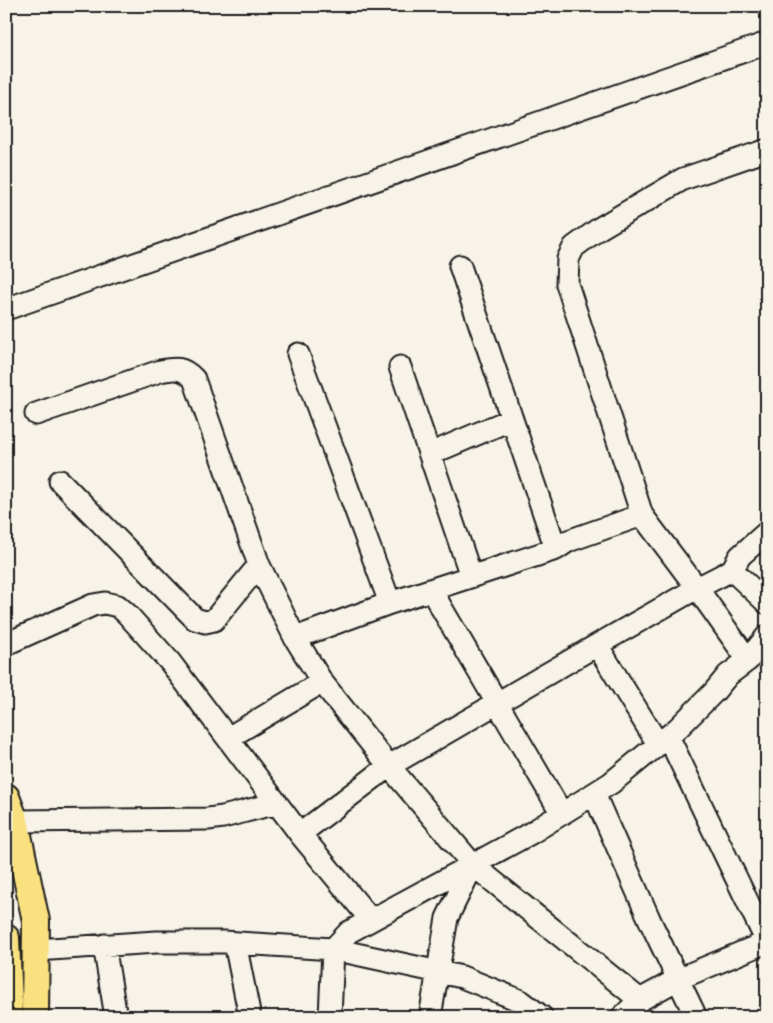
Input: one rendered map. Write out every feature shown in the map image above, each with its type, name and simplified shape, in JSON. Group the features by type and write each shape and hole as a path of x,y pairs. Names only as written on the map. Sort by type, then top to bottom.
{"main road":[{"path":"11,809 36,921 35,1017"},
{"path":"7,942 8,1017"}],"street":[{"path":"6,309 767,42"},
{"path":"748,660 642,515 567,284 568,259 574,247 600,228 683,179 767,150"},
{"path":"460,266 556,549"},
{"path":"298,354 390,603"},
{"path":"400,367 472,576"},
{"path":"36,414 160,371 174,369 187,371 194,379 259,565 295,638 322,682 389,766 473,865 640,1000"},
{"path":"430,454 512,418"},
{"path":"60,481 195,619 205,622 214,620 259,565"},
{"path":"295,638 390,603 556,549 568,541 642,515"},
{"path":"300,834 389,766 596,645 732,570 740,556 767,532"},
{"path":"732,570 767,602"},
{"path":"431,590 562,814"},
{"path":"6,644 93,605 105,603 118,606 170,662 300,834 371,920"},
{"path":"330,1017 333,948 349,932 473,865 562,814 611,783 663,740 714,692 728,675 748,660 767,636"},
{"path":"596,645 663,740 767,942 678,979 640,1000 622,1017"},
{"path":"228,738 322,682"},
{"path":"594,794 651,923 696,1017"},
{"path":"11,809 201,820 223,817 277,803"},
{"path":"430,1017 447,918 473,865"},
{"path":"36,950 156,942 235,943 333,948 462,977 521,1001 542,1017"},
{"path":"235,943 250,1017"},
{"path":"104,945 116,1017"}]}
